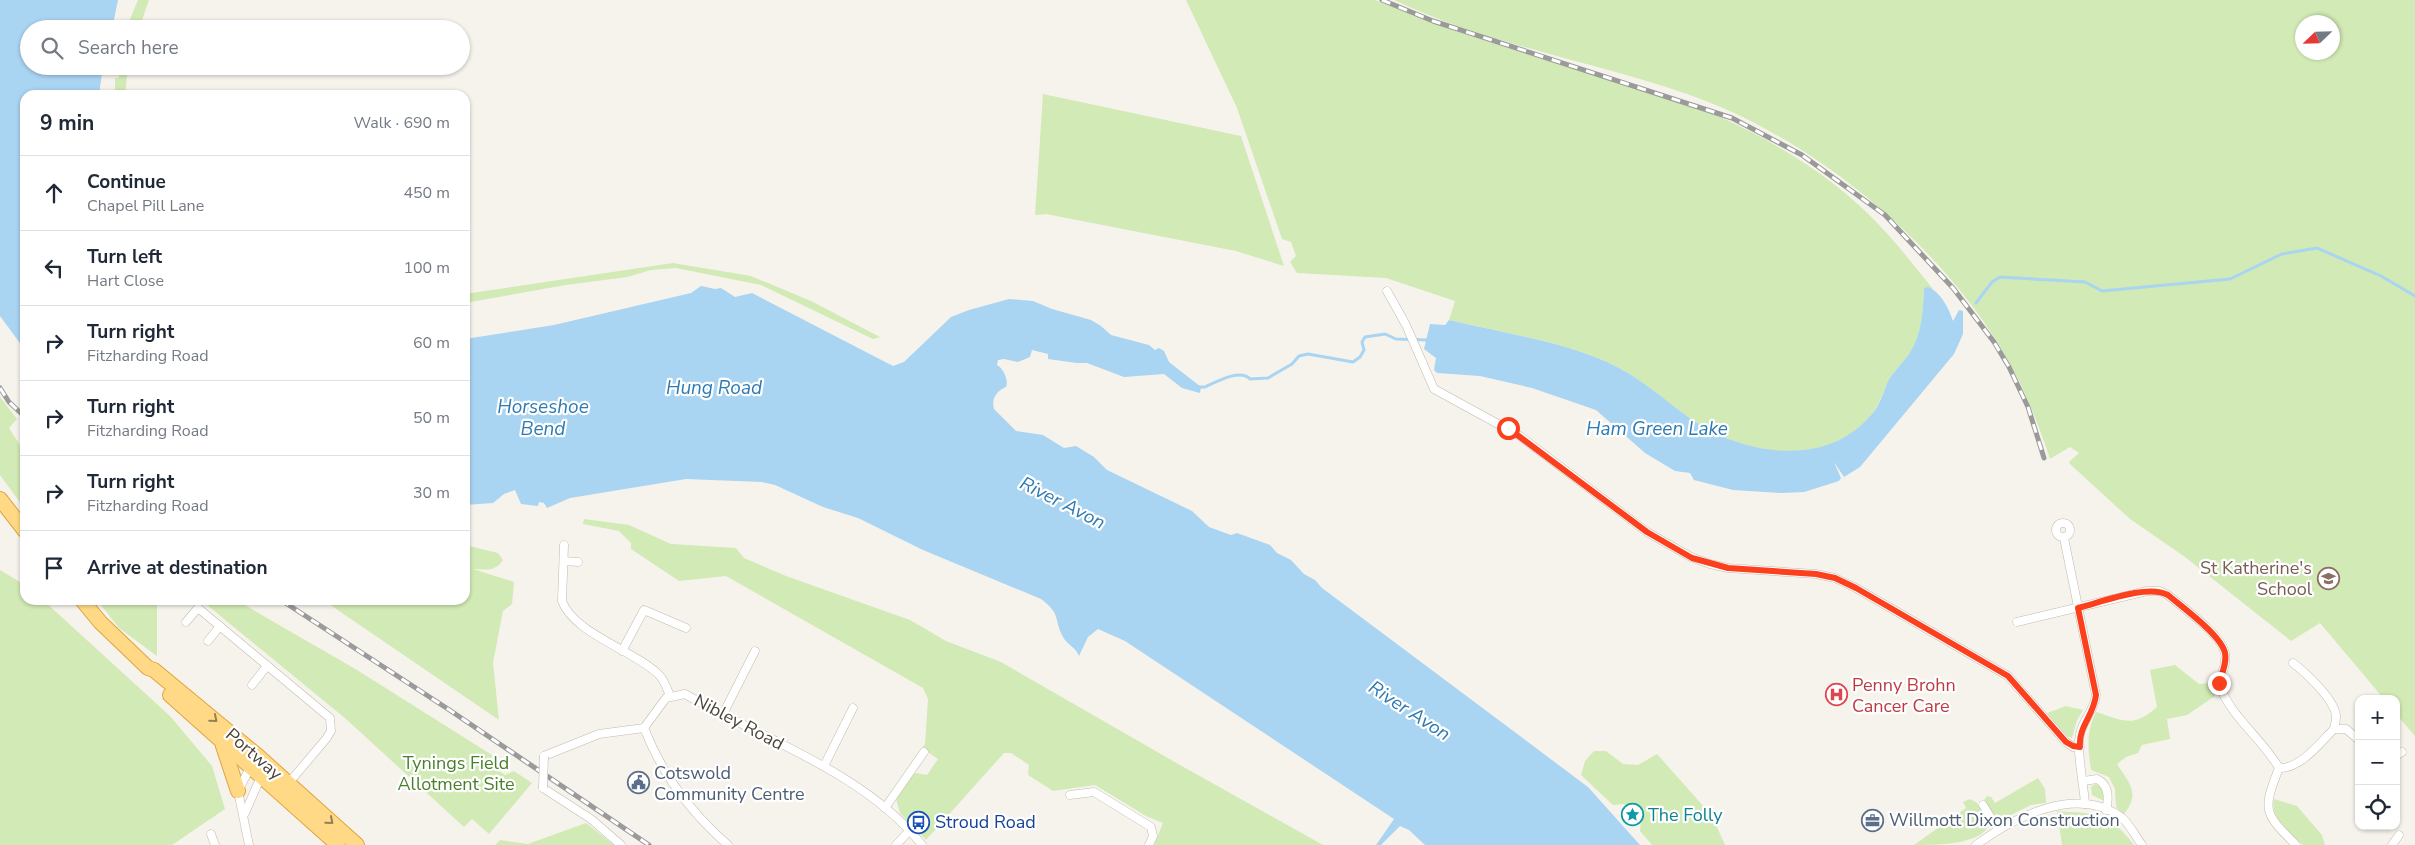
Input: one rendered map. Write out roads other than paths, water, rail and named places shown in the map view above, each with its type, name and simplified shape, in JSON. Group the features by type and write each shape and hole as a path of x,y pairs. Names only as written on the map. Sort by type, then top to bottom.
{"highway":[{"path":"0,499 20,525"},
{"name":"Portway","path":"86,605 100,622 148,668 154,670 283,788 338,845"},
{"name":"Portway","path":"148,668 150,676 221,742 259,766"},
{"path":"221,742 238,791"},
{"name":"Portway","path":"283,788 357,845"}],"street":[{"path":"1387,291 1406,326 1434,389 1520,436 1654,537 1692,558 1710,564 1728,568 1816,574 1835,578 1856,588 2008,676 2066,742 2080,747"},
{"path":"2064,538 2096,695 2095,707 2080,733 2085,804"},
{"path":"564,544 562,601 565,609 592,632 658,674 670,696"},
{"path":"564,561 578,562"},
{"path":"2017,622 2147,591 2160,591 2168,595 2221,642 2226,654 2224,669 2219,683 2223,695 2271,754 2279,768"},
{"path":"186,622 198,608 330,718 332,723 326,739 283,788"},
{"path":"622,651 644,610 686,628"},
{"path":"208,641 220,626"},
{"path":"723,714 755,651"},
{"path":"2279,768 2288,768 2298,762 2334,728 2336,715 2331,704 2308,674 2293,663"},
{"path":"252,684 267,666"},
{"name":"Nibley Road","path":"644,728 670,696 685,694 824,766 885,808 910,830 922,845"},
{"path":"824,766 853,708"},
{"path":"621,845 591,819 543,788 544,756 599,734 644,728 657,759 671,783 689,806 728,845"},
{"path":"2334,728 2346,728 2355,736"},
{"path":"885,808 924,752"},
{"path":"250,845 245,813 238,791 259,766"},
{"path":"245,813 259,766"},
{"path":"2279,768 2269,794 2267,808 2277,826 2296,845"},
{"path":"2084,781 2097,779 2105,786 2108,796 2106,810"},
{"path":"1070,795 1094,792 1118,805 1151,827 1153,836 1149,845"},
{"path":"1976,845 1998,829 2034,811 2085,804 2106,810 2123,818 2142,845"},
{"path":"1983,805 1998,829"},
{"path":"896,845 910,830"},
{"path":"211,834 215,845"},
{"path":"2392,845 2399,835"},
{"path":"1985,838 1991,845"}],"water":[{"path":"0,0 118,0 114,20 20,20 20,75 102,75 100,90 20,90 20,343 0,316"},
{"name":"Hung Road","path":"701,286 715,289 721,288 735,297 752,293 893,366 904,362 951,317 1009,299 1033,301 1052,309 1091,320 1111,335 1149,345 1155,350 1159,348 1164,351 1169,362 1201,387 1200,393 1182,388 1164,374 1124,377 1087,363 1048,359 1048,354 1032,350 1030,357 1018,362 1004,359 998,360 997,365 1005,374 1007,384 996,395 993,401 994,409 1016,431 1043,435 1064,448 1076,446 1094,457 1107,470 1192,511 1209,527 1231,535 1237,533 1270,545 1277,553 1291,560 1304,574 1315,580 1322,588 1588,787 1640,845 1425,845 1409,830 1400,826 1381,845 1376,845 1394,819 1125,641 1098,629 1088,637 1079,656 1076,650 1063,637 1055,613 1041,599 923,550 858,518 823,507 775,485 762,482 686,479 570,498 547,508 544,503 539,502 538,506 521,504 515,490 504,494 493,503 470,505 470,338 554,325 691,293"},
{"name":"Ham Green Lake","path":"1928,287 1941,297 1953,321 1959,310 1963,311 1963,334 1954,354 1860,467 1844,477 1834,462 1841,478 1839,481 1804,492 1782,493 1733,490 1694,480 1690,473 1675,471 1645,453 1596,410 1532,388 1480,376 1437,373 1434,370 1436,358 1424,349 1430,324 1445,325 1449,320 1549,342 1588,354 1619,368 1640,381 1691,419 1735,441 1759,448 1784,451 1808,449 1831,443 1852,432 1874,411 1888,381 1907,357 1917,339 1921,322 1924,288"}],"waterway":[{"path":"1976,303 1992,282 2000,277 2085,282 2102,291 2230,279 2282,254 2317,248 2381,276 2415,296"},
{"path":"1199,387 1205,387 1235,375 1246,376 1250,379 1268,378 1292,364 1299,356 1308,354 1353,362 1360,357 1364,350 1362,342 1365,337 1385,334 1396,339 1427,340"}],"railway":[{"path":"1382,0 1433,21 1732,118 1802,155 1885,215 1953,288 1994,342 2009,367 2028,407 2044,458"},
{"path":"0,388 9,402 20,412"},
{"path":"289,605 451,711 649,845"}],"place":[{"name":"St Katherine's School","path":"2328,578"},
{"name":"Penny Brohn Cancer Care","path":"1836,695"},
{"name":"Cotswold Community Centre","path":"638,783"},
{"name":"The Folly","path":"1632,815"},
{"name":"Willmott Dixon Construction","path":"1873,820"},
{"name":"Stroud Road","path":"919,822"}],"water label":[{"name":"Horseshoe Bend","path":"543,417"},
{"name":"River Avon","path":"1063,502"},
{"name":"River Avon","path":"1410,710"}],"park label":[{"name":"Tynings Field Allotment Site","path":"456,773"}]}
